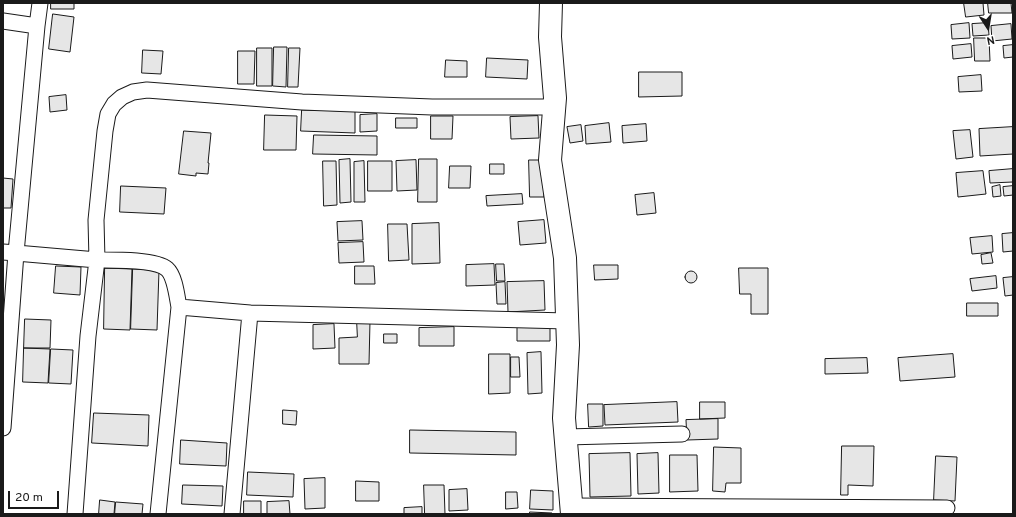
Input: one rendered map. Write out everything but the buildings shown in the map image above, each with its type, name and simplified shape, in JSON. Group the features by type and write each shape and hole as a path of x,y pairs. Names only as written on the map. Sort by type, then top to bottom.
{"street":[{"path":"3,428 9,253 40,3"},
{"path":"551,3 550,38 555,98 550,160 565,258 568,345 564,418 571,510 948,508"},
{"path":"3,21 37,26"},
{"path":"75,514 88,336 97,260 96,220 105,131 108,114 114,104 122,97 133,92 147,90 302,102 432,107 554,107"},
{"path":"9,253 154,263 167,269 174,281 179,307 158,514"},
{"path":"179,307 250,313 567,321"},
{"path":"232,514 250,313"},
{"path":"566,438 682,434"}]}
